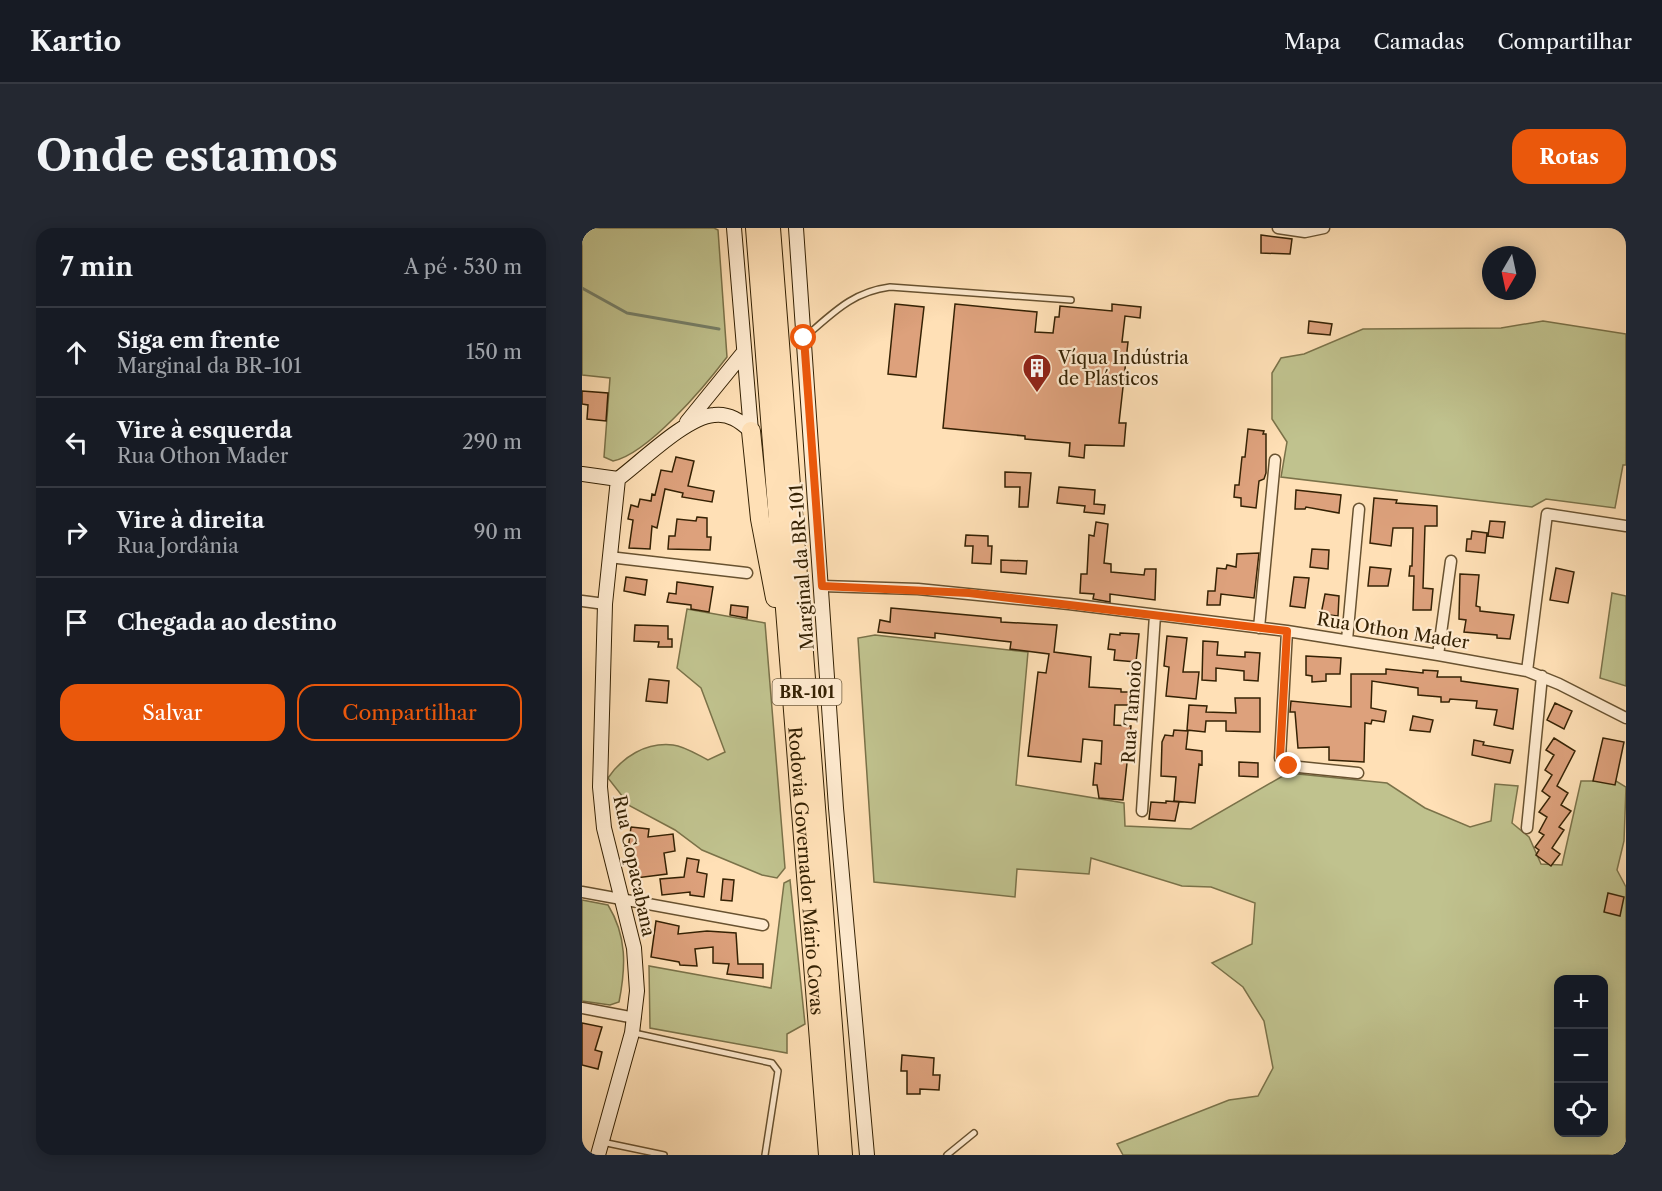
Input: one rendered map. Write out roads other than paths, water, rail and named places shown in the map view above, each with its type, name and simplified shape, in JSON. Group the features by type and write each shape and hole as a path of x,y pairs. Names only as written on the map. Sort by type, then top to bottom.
{"highway":[{"name":"Rodovia Governador Mário Covas","path":"755,228 828,1155"},
{"name":"Rodovia Governador Mário Covas","path":"771,228 843,1155"},
{"path":"751,430 764,543 789,666"}],"main road":[{"path":"734,228 751,430"},
{"name":"Marginal da BR-101","path":"796,228 837,820 867,1155"},
{"path":"680,431 744,352"},
{"path":"582,474 618,479 680,431 703,417 714,414 739,420 751,430"},
{"name":"Rua Copacabana","path":"600,1148 635,1018 636,969 604,828 600,787 605,604 618,479"}],"street":[{"path":"1278,228 1305,232 1324,228"},
{"path":"1259,628 1275,460"},
{"path":"1347,640 1359,509"},
{"path":"1527,671 1547,514 1626,526"},
{"path":"609,557 747,573"},
{"path":"1438,655 1451,561"},
{"name":"Rua Othon Mader","path":"822,586 969,593 1347,640 1527,671 1542,676 1626,718"},
{"path":"582,601 605,604"},
{"name":"Rua Tamoio","path":"1142,811 1155,615"},
{"path":"1287,631 1280,758 1289,766 1359,773"},
{"path":"1527,828 1542,676"},
{"path":"582,892 763,925"},
{"path":"582,1008 635,1018"}],"lane":[{"path":"804,338 854,296 880,288 942,290 1071,300"},
{"path":"632,1033 772,1063 778,1071 765,1155"},
{"path":"947,1155 974,1133"},
{"path":"600,1148 664,1155"}],"waterway":[{"path":"582,288 627,313 719,329"}],"place":[{"name":"Víqua Indústria de Plásticos","path":"1037,394"}]}
